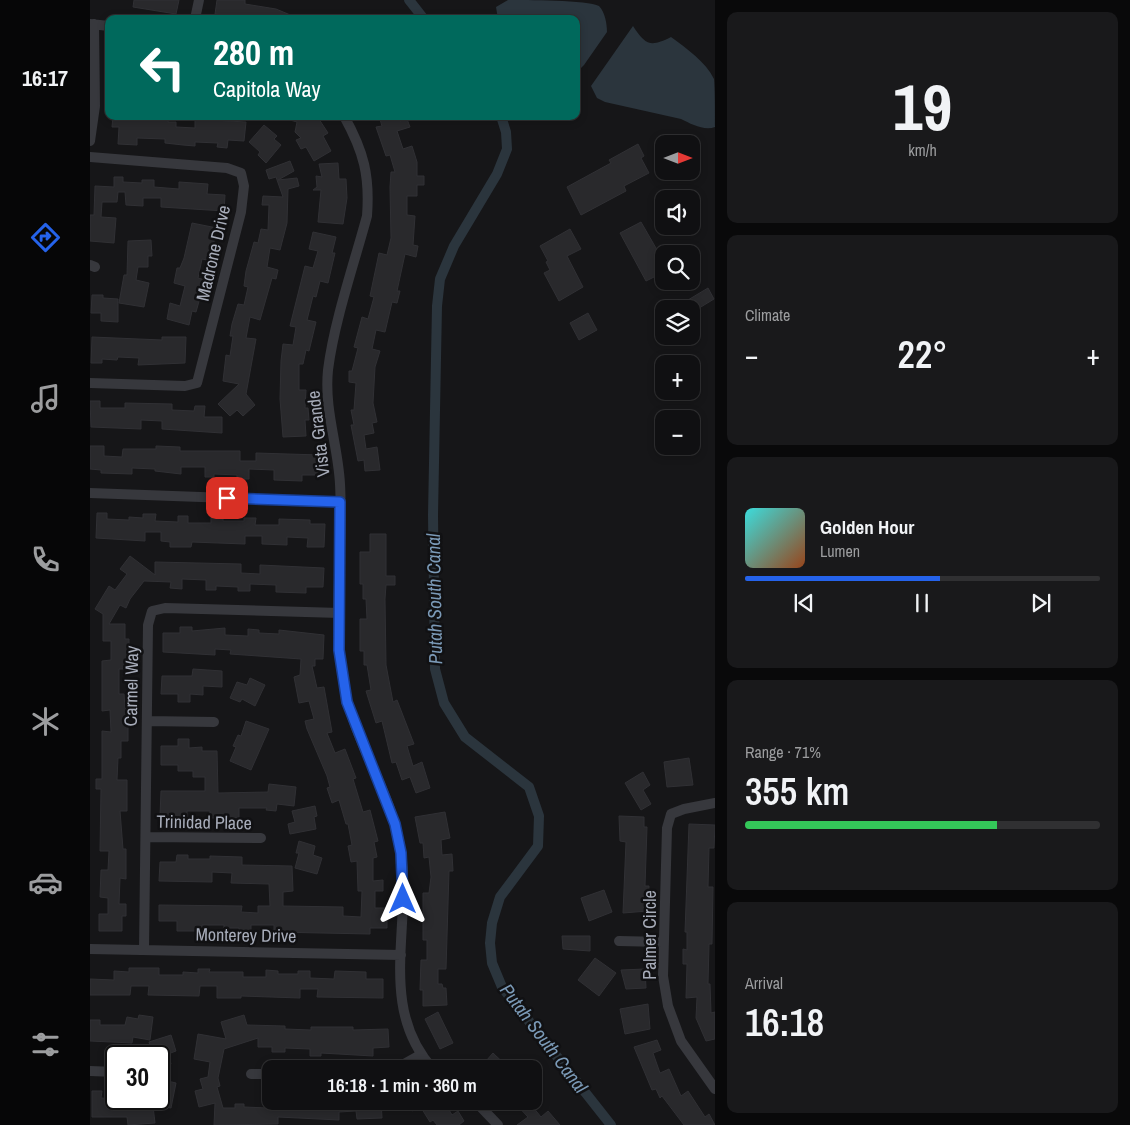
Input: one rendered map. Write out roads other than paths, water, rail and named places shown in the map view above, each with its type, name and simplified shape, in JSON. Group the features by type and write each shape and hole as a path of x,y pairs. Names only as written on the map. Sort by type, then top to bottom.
{"street":[{"path":"197,15 199,0"},
{"path":"90,141 95,106 92,24 105,26"},
{"name":"Vista Grande","path":"346,120 357,140 366,166 369,193 367,216 328,370 327,401 339,472 339,650 347,702 386,798 401,853 403,881 401,955 403,1015 410,1036 425,1060"},
{"name":"Madrone Drive","path":"90,158 227,168 241,173 244,186 236,238 197,383 185,386 90,383"},
{"path":"90,493 340,502"},
{"name":"Carmel Way","path":"144,950 148,625 152,612 165,608 340,613"},
{"path":"146,720 214,722"},
{"name":"Palmer Circle","path":"715,803 684,809 671,814 667,828 663,942 663,976 668,1006 681,1041 715,1089"},
{"name":"Trinidad Place","path":"146,837 261,838"},
{"path":"619,941 663,942"},
{"name":"Monterey Drive","path":"90,949 401,955"},
{"path":"411,1060 420,1055"},
{"path":"90,1071 105,1072"},
{"path":"251,1074 262,1074"},
{"path":"484,1110 498,1125"}],"waterway":[{"name":"Putah South Canal","path":"409,0 421,15"},
{"name":"Putah South Canal","path":"502,120 506,132 507,149 497,174 454,246 440,279 437,306 433,515 435,669 444,703 465,737 529,787 539,816 538,846 500,897 492,923 490,943 492,963 502,987 611,1125"}]}
